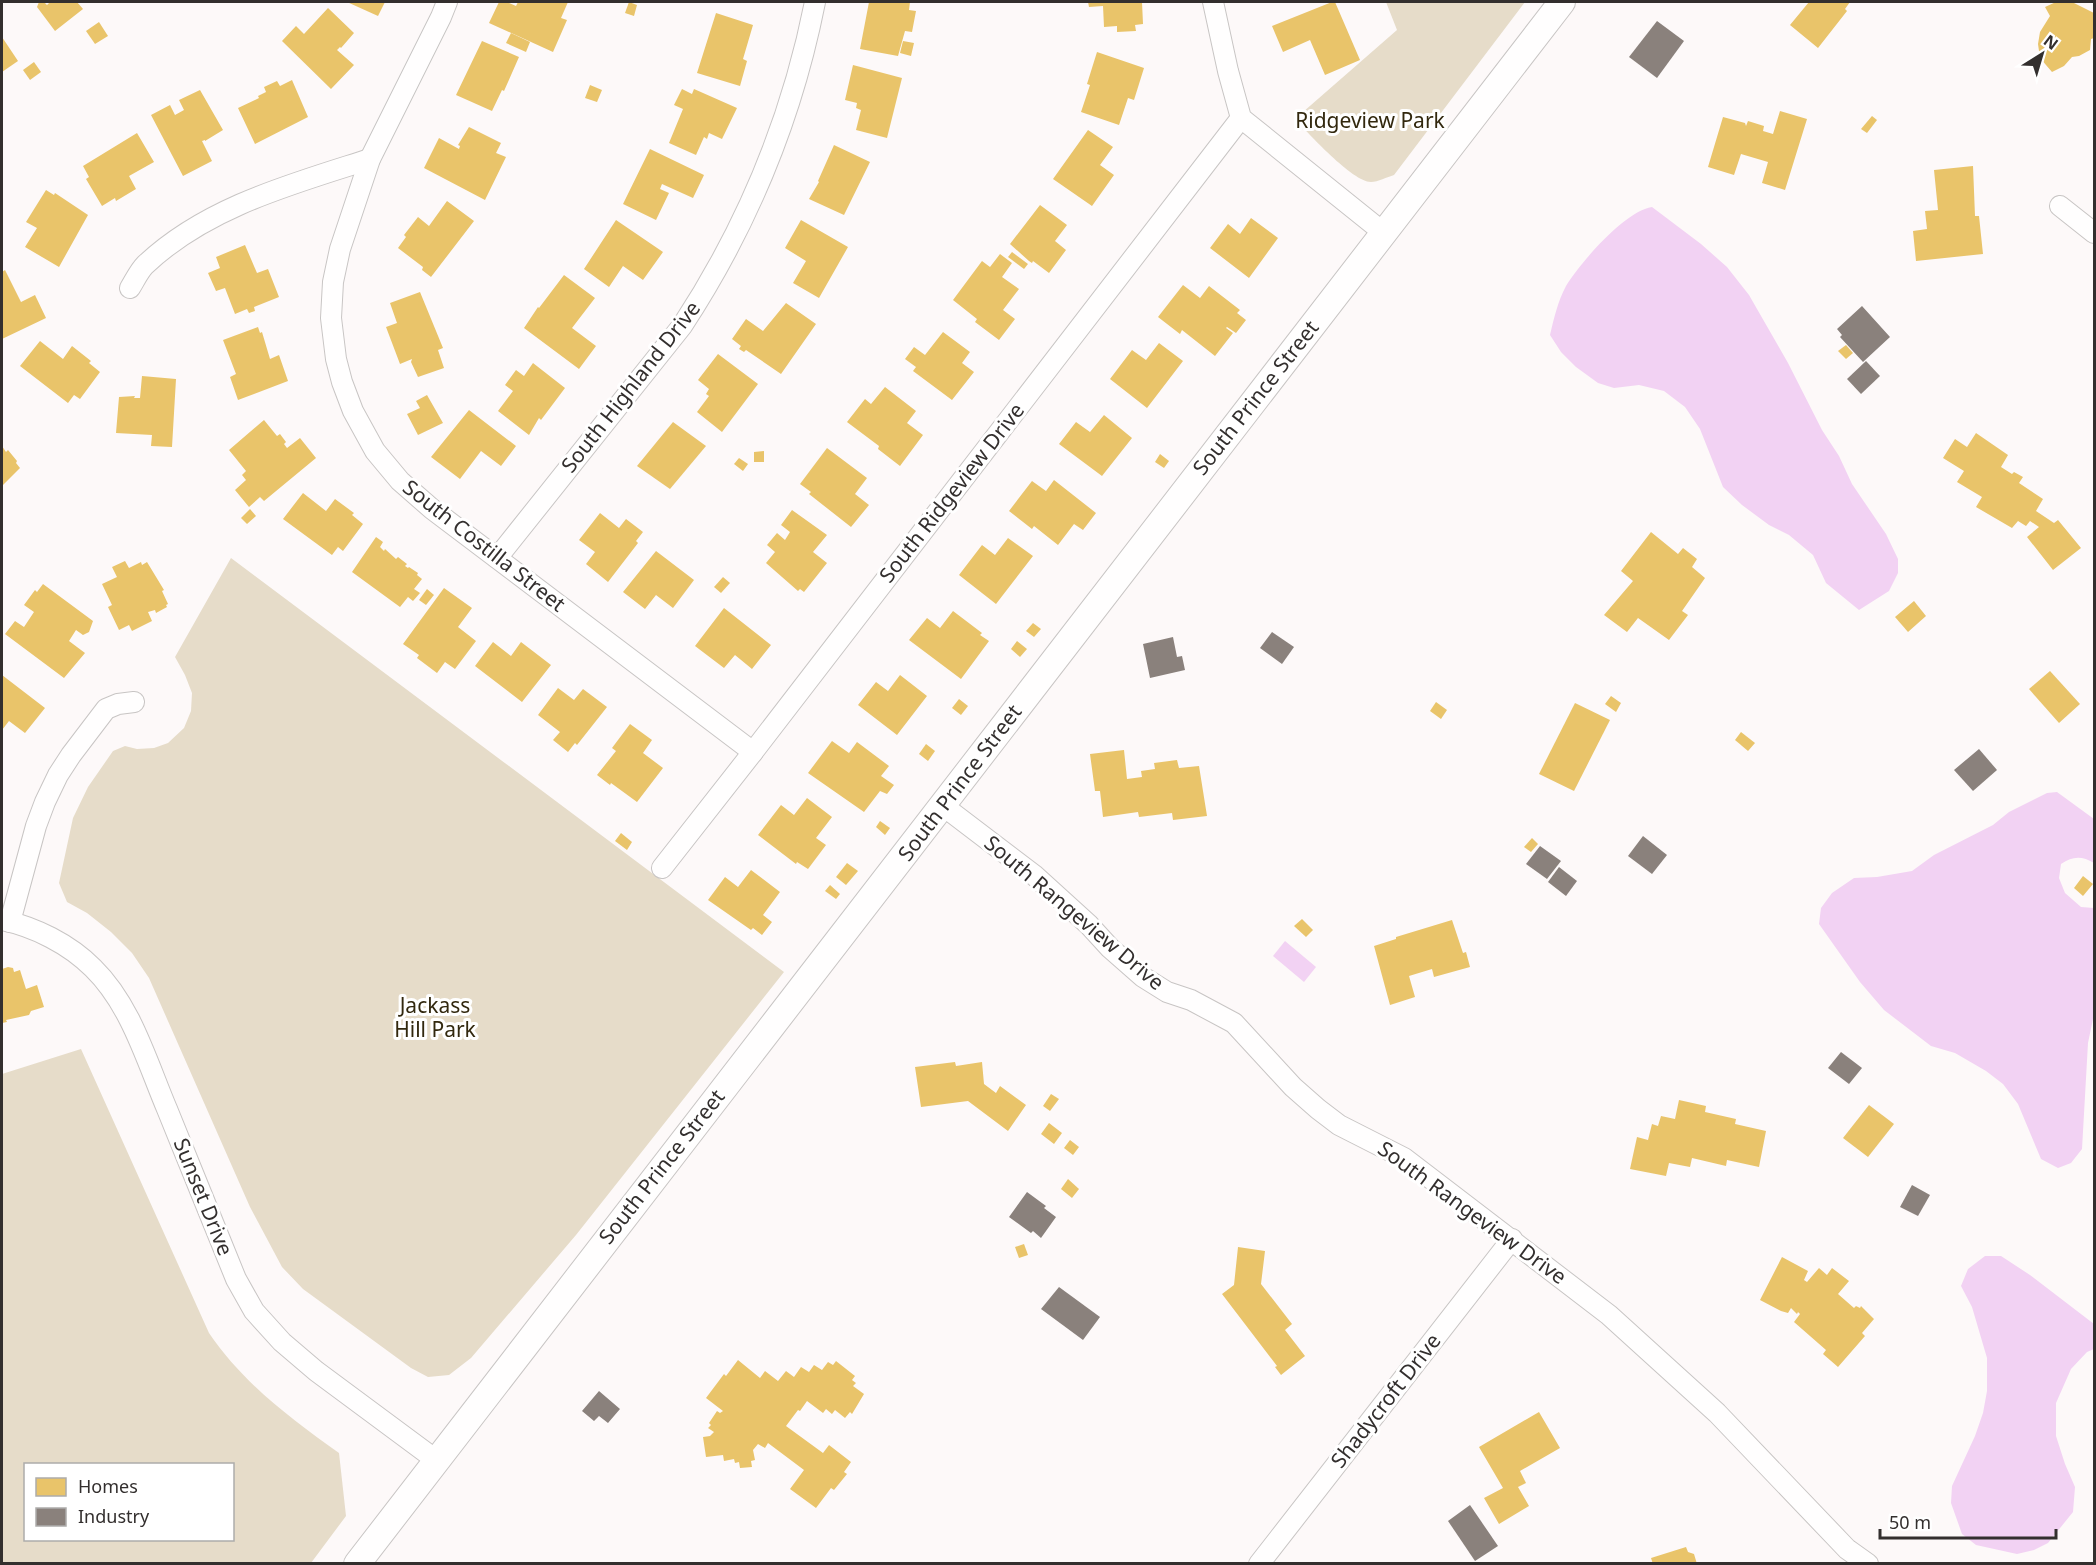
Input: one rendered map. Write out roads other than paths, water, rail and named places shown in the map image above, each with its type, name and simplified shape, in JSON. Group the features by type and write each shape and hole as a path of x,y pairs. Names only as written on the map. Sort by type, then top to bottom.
{"street":[{"name":"South Costilla Street","path":"447,2 370,159 340,249 333,282 331,318 336,359 353,411 375,452 399,481 432,509 753,752"},
{"name":"South Highland Drive","path":"497,558 682,326 699,300 744,216 773,150 794,92 815,2"},
{"path":"1213,2 1241,117 1384,233"},
{"name":"South Prince Street","path":"357,1563 1562,2"},
{"name":"South Ridgeview Drive","path":"662,868 1241,117"},
{"path":"130,288 144,266 205,222 281,187 370,159"},
{"path":"2061,206 2094,234"},
{"path":"6,921 36,826 58,776 106,709 118,704 134,702"},
{"name":"South Rangeview Drive","path":"942,805 1034,875 1143,977 1167,992 1191,1000 1234,1023 1293,1087 1318,1109 1339,1125 1404,1158 1610,1315 1685,1382 1754,1450 1846,1556 1868,1563"},
{"name":"Sunset Drive","path":"6,921 72,948 95,969 115,994 137,1037 236,1279 254,1311 282,1342 316,1371 436,1460"},
{"name":"Shadycroft Drive","path":"1259,1563 1512,1239"}],"park label":[{"name":"Ridgeview Park","path":"1370,121"},
{"name":"Jackass Hill Park","path":"435,1018"}]}
